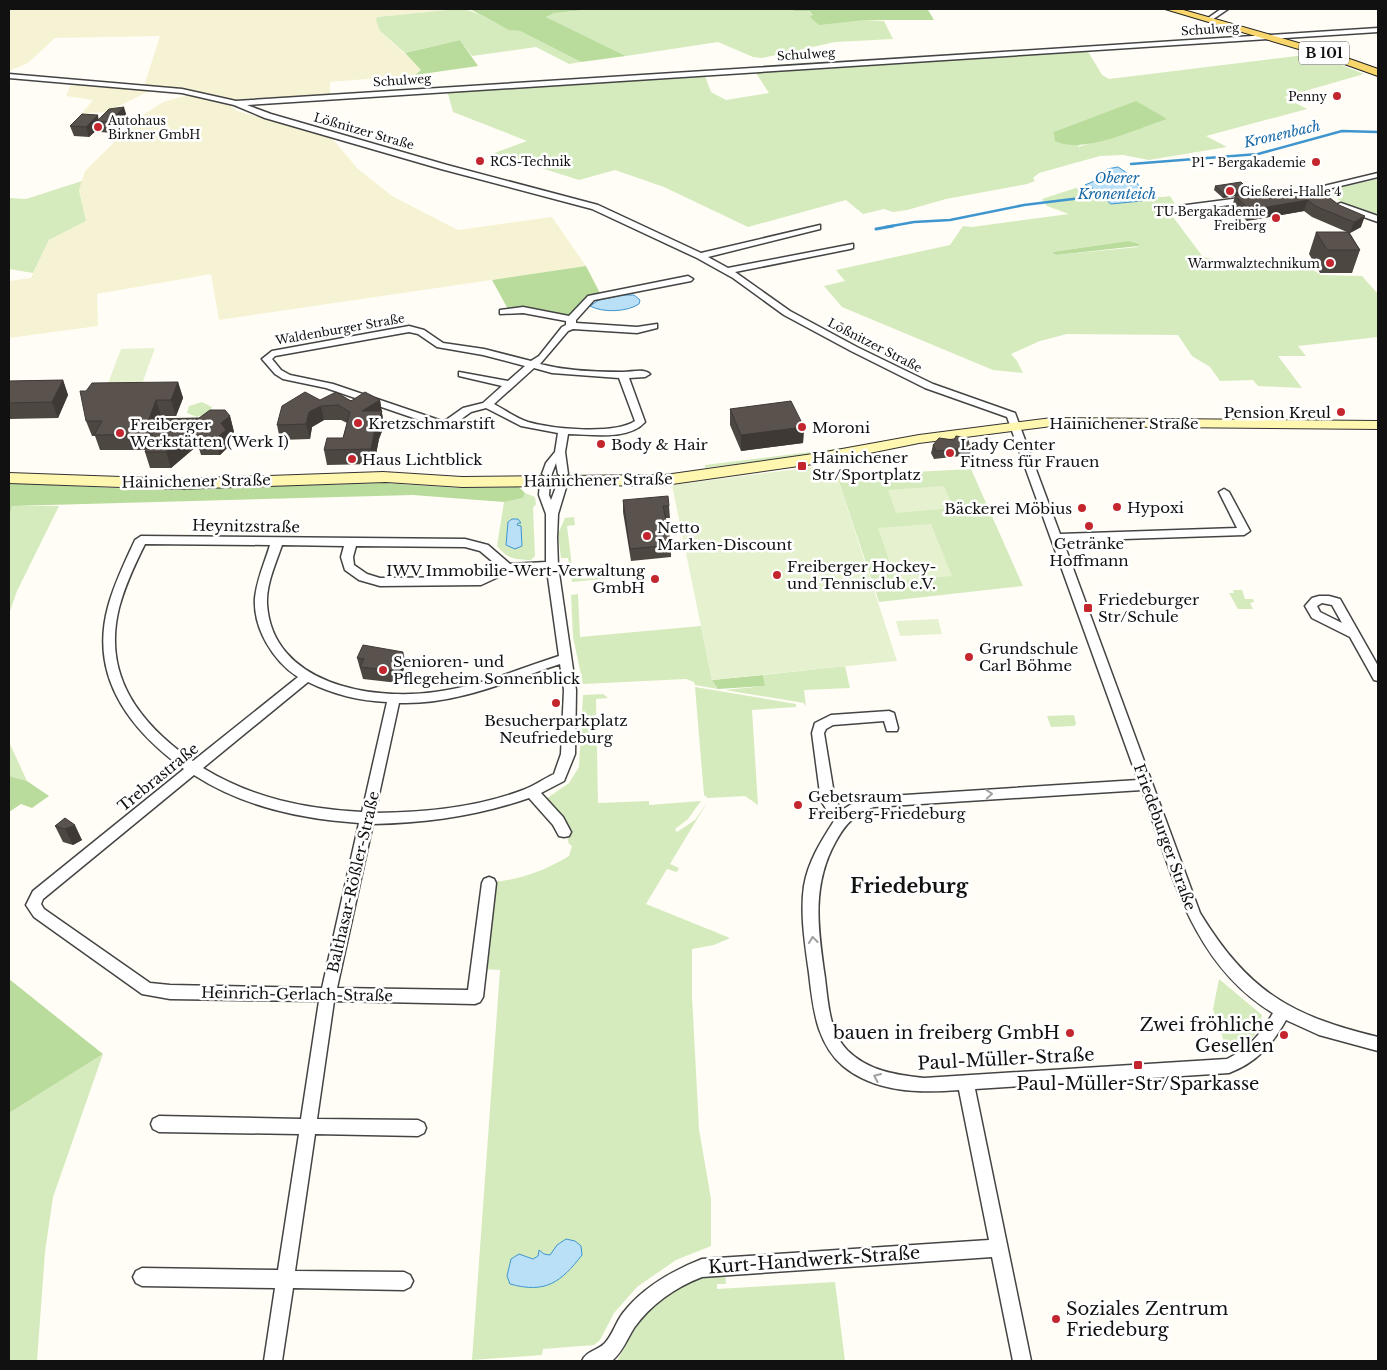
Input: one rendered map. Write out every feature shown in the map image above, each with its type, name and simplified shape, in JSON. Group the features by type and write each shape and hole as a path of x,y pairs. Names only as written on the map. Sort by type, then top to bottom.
{"main road":[{"name":"B 101","path":"1170,9 1210,19 1378,73"},
{"name":"Hainichener Straße","path":"9,478 177,484 383,477 462,482 546,478 665,480 830,456 919,439 1017,426 1073,421 1378,425"}],"street":[{"path":"1210,19 1225,9"},
{"name":"Schulweg","path":"236,103 1378,30"},
{"name":"Lößnitzer Straße","path":"9,76 158,87 236,103 268,116 417,159 595,206 700,256 727,271 794,317 929,386 968,401 1008,413 1017,426"},
{"path":"1296,193 1378,175"},
{"path":"1310,191 1322,197"},
{"path":"1170,210 1260,199"},
{"path":"1335,204 1378,219"},
{"path":"700,256 817,227"},
{"path":"727,271 850,246"},
{"name":"Waldenburger Straße","path":"645,374 588,374 533,366 484,352 440,345 421,332 410,329 272,354 267,359 278,372 287,377 329,386 433,424 449,423 466,410 487,405 509,384 533,366 592,298 688,279"},
{"path":"503,312 523,310 571,323 637,330 654,326"},
{"path":"462,374 509,384"},
{"path":"487,405 525,424 563,431 634,428 640,422 640,417 623,375"},
{"name":"Friedeburger Straße","path":"1017,426 1194,915 1204,935 1234,974 1282,1012 1348,1038 1378,1044"},
{"path":"194,769 221,785 282,807 367,820 459,811 531,792 559,777 565,766 568,754 570,690 552,566 552,514 563,478 560,452 563,431"},
{"path":"552,514 544,495 546,478 551,463 560,452"},
{"path":"1057,538 1244,531 1224,492"},
{"name":"Heynitzstraße","path":"194,769 143,726 121,693 111,666 109,633 114,604 141,540 475,544 484,548 507,568"},
{"path":"277,542 263,590 262,617 276,648 293,667 306,677 346,692 394,699 434,697 457,692 565,658"},
{"path":"350,542 347,557 349,567 363,577 380,582 481,581 507,568 552,566"},
{"path":"1353,634 1378,677"},
{"name":"Trebrastraße","path":"33,905 38,895 306,677"},
{"name":"Balthasar-Rößler-Straße","path":"273,1361 328,994 394,699"},
{"path":"842,820 828,801 818,733 820,726 831,720 890,716 892,728"},
{"name":"Paul-Müller-Straße","path":"1147,785 874,802 850,811 842,820 815,866 809,899 824,1021 829,1036 841,1053 852,1064 885,1081 924,1085 1229,1066 1248,1056 1262,1045 1282,1012"},
{"path":"531,792 558,821 564,832"},
{"name":"Heinrich-Gerlach-Straße","path":"33,905 38,913 146,989 170,992 474,997 488,883"},
{"path":"966,1082 1022,1361"},
{"path":"159,1124 418,1128"},
{"name":"Kurt-Handwerk-Straße","path":"600,1358 630,1319 656,1292 671,1282 702,1268 998,1248"},
{"path":"142,1277 404,1281"}],"shaded area":[{"path":"9,9 457,9 377,17 380,31 421,70 415,75 330,82 330,95 236,101 169,87 144,86 160,36 55,38 28,63 9,71"},
{"path":"76,84 155,88 107,112 81,114 93,100 66,96 70,86"},
{"path":"192,94 228,104 237,111 331,137 358,169 392,196 458,230 552,217 586,266 219,320 211,274 97,294 98,326 9,338 9,281 31,278 49,240 86,221 79,189 85,171 140,117 163,102"}],"green space":[{"path":"457,9 474,12 504,27 520,31 581,62 569,64 536,47 472,56 460,40 405,53 380,31 376,20 377,17"},
{"path":"470,9 595,9 554,13 546,17 626,56 581,62 520,31 509,30"},
{"path":"595,9 790,9 794,11 808,11 813,15 811,17 884,21 893,39 835,42 762,58 753,57 718,42 626,56 546,17 554,13"},
{"path":"790,9 932,9 928,10 934,20 864,20 819,25 810,17 813,15 809,11 794,11"},
{"path":"460,40 478,66 415,75 421,70 405,53"},
{"path":"1086,48 1102,75 1109,79 1314,54 1364,74 1284,97 1307,109 1206,136 1227,147 1149,160 1123,155 1100,156 1039,173 1033,178 1035,181 1027,184 946,199 907,210 893,212 884,209 863,214 846,200 748,227 664,187 615,170 579,180 494,153 527,141 453,112 447,90 704,73 711,92 726,100 769,93 754,70","holes":["1136,101 1115,136 1078,147 1106,114"]},
{"path":"1136,101 1167,119 1095,143 1080,145 1055,141 1054,132"},
{"path":"1378,179 1378,215 1352,207 1326,193 1329,190"},
{"path":"82,181 79,190 86,221 49,240 33,273 9,269 9,198 26,199"},
{"path":"1085,185 1093,188 1089,194 1102,200 1117,202 1170,196 1177,207 1167,209 1203,257 1233,263 1286,263 1308,266 1321,275 1362,276 1378,294 1378,337 1298,346 1306,356 1278,356 1302,388 1258,386 1253,380 1220,381 1210,367 1192,356 1178,335 1067,334 1040,341 1011,354 1023,373 993,370 842,307 824,286 845,281 836,270 950,245 963,226 972,227 1069,214 1047,206 1042,199","holes":["1128,241 1138,247 1056,255 1052,252"]},
{"path":"1128,241 1139,244 1138,246 1056,255 1052,252"},
{"path":"586,266 601,295 591,298 571,319 523,310 509,311 492,280"},
{"path":"155,348 142,384 107,386 121,349"},
{"path":"202,402 212,407 209,413 197,417 187,413 189,406"},
{"path":"851,447 853,449 705,468 705,465"},
{"path":"814,467 820,469 826,477 837,476 897,661 712,680 672,485"},
{"path":"971,469 1023,586 879,602 837,476"},
{"path":"9,483 157,490 384,483 458,488 519,487 525,493 523,498 504,502 413,495 12,506 9,517"},
{"path":"944,486 953,508 896,513 888,490"},
{"path":"525,493 535,497 536,504 533,508 535,556 531,560 512,558 504,554 497,546 504,502 523,498"},
{"path":"12,506 59,506 17,591 9,614 9,517"},
{"path":"574,517 575,525 567,526 573,574 582,573 583,579 604,577 604,572 609,571 610,578 572,582 568,558 561,558 558,534 565,518"},
{"path":"931,524 952,576 896,581 878,528"},
{"path":"1233,590 1242,590 1245,599 1253,599 1254,602 1250,603 1253,609 1238,609 1229,593 1234,593"},
{"path":"578,594 580,637 701,626 712,680 718,689 695,685 694,682 686,679 583,684 573,637 571,595"},
{"path":"938,619 942,634 900,636 896,621"},
{"path":"845,666 850,688 804,690 806,707 804,703 725,690 765,686 763,675"},
{"path":"763,675 765,686 718,689 712,680"},
{"path":"695,687 796,704 796,707 752,710 758,805 745,796 708,798 704,795"},
{"path":"603,694 608,698 596,699 598,803 649,801 649,805 701,801 688,819 675,829 677,832 695,820 708,801 670,864 679,868 677,872 667,869 646,904 730,938 714,945 692,949 692,996 699,1129 711,1199 711,1246 676,1260 637,1287 614,1313 600,1340 594,1345 543,1349 542,1355 472,1360 500,970 481,969 493,882 532,874 569,856 572,846 569,844 566,834 546,799 569,783 579,767 583,695"},
{"path":"1074,715 1076,724 1074,726 1051,727 1047,716"},
{"path":"9,742 27,781 9,776"},
{"path":"9,776 27,781 49,796 32,808 21,804 9,812"},
{"path":"9,979 103,1054 9,1113"},
{"path":"1219,979 1262,1015 1258,1029 1251,1039 1241,1047 1228,1053 1213,1009"},
{"path":"103,1054 53,1197 45,1252 37,1361 9,1361 9,1113"},
{"path":"725,1271 726,1284 717,1284 717,1289 835,1282 845,1361 617,1361 635,1327 647,1312 668,1294 693,1278"}],"water":[{"name":"Oberer Kronenteich","path":"1118,167 1133,177 1147,198 1141,201 1111,204 1105,199 1089,197 1093,188 1085,185 1099,179 1107,169"},
{"path":"623,295 634,295 640,300 639,304 628,309 615,311 601,310 590,306 599,300"},
{"path":"512,519 518,519 521,523 517,525 521,526 522,546 515,549 506,545 508,522"},
{"path":"566,1239 575,1241 581,1246 582,1255 559,1279 543,1286 523,1287 510,1284 507,1276 511,1259 519,1254 533,1259 538,1256 539,1250 544,1254 550,1255 557,1245"}],"building":[{"path":"124,107 109,122 97,121 109,109"},
{"path":"82,114 98,115 86,127 70,126"},
{"path":"1241,182 1250,191 1224,194 1215,186"},
{"path":"1317,188 1339,205 1365,216 1354,222 1315,206 1308,200 1250,210 1235,196 1262,192 1267,196"},
{"path":"1316,232 1348,232 1360,250 1327,250"},
{"path":"63,380 52,402 9,403 9,381"},
{"path":"178,382 171,400 156,400 149,419 199,418 210,410 225,410 230,416 221,423 226,430 215,439 196,439 193,430 166,452 145,452 153,434 94,435 102,421 86,421 80,391 86,391 92,383"},
{"path":"305,392 320,400 336,392 351,401 365,392 380,400 362,411 382,411 376,424 371,449 324,450 327,438 343,438 350,412 338,405 321,406 309,412 306,424 277,425 282,406"},
{"path":"791,401 804,427 741,435 730,409"},
{"path":"956,436 967,438 971,448 936,451 933,445 939,438 954,440"},
{"name":"Netto Marken-Discount","path":"668,496 669,506 663,506 671,545 630,549 623,500"},
{"path":"363,645 403,652 395,671 360,667 364,659 357,658"},
{"path":"65,818 75,825 65,829 55,826"}],"waterway":[{"name":"Kronenbach","path":"1131,164 1258,154 1342,131 1378,132"},
{"name":"Kronenbach","path":"886,227 914,222 950,220 1024,205 1089,197"},
{"name":"Kronenbach","path":"876,229 893,226"}],"place":[{"name":"Penny","path":"1337,96"},
{"name":"Autohaus Birkner GmbH","path":"98,127"},
{"name":"RCS-Technik","path":"480,161"},
{"name":"P1 - Bergakademie","path":"1316,162"},
{"name":"Gießerei-Halle 4","path":"1230,191"},
{"name":"TU Bergakademie Freiberg","path":"1276,218"},
{"name":"Warmwalztechnikum","path":"1330,263"},
{"name":"Pension Kreul","path":"1341,412"},
{"name":"Kretzschmarstift","path":"358,423"},
{"name":"Moroni","path":"802,427"},
{"name":"Freiberger Werkstätten (Werk I)","path":"120,433"},
{"name":"Body & Hair","path":"601,444"},
{"name":"Lady Center Fitness für Frauen","path":"950,453"},
{"name":"Haus Lichtblick","path":"352,459"},
{"name":"Hainichener Str/Sportplatz","path":"802,466"},
{"name":"Hypoxi","path":"1117,507"},
{"name":"Bäckerei Möbius","path":"1082,508"},
{"name":"Getränke Hoffmann","path":"1089,526"},
{"name":"Netto Marken-Discount","path":"647,536"},
{"name":"Freiberger Hockey- und Tennisclub e.V.","path":"777,575"},
{"name":"IWV Immobilie-Wert-Verwaltung GmbH","path":"655,579"},
{"name":"Friedeburger Str/Schule","path":"1088,608"},
{"name":"Grundschule Carl Böhme","path":"969,657"},
{"name":"Senioren- und Pflegeheim Sonnenblick","path":"383,670"},
{"name":"Besucherparkplatz Neufriedeburg","path":"556,703"},
{"name":"Gebetsraum Freiberg-Friedeburg","path":"798,805"},
{"name":"bauen in freiberg GmbH","path":"1070,1033"},
{"name":"Zwei fröhliche Gesellen","path":"1284,1035"},
{"name":"Paul-Müller-Str/Sparkasse","path":"1138,1065"},
{"name":"Soziales Zentrum Friedeburg","path":"1056,1319"}],"district":[{"name":"Friedeburg","path":"909,886"}]}
